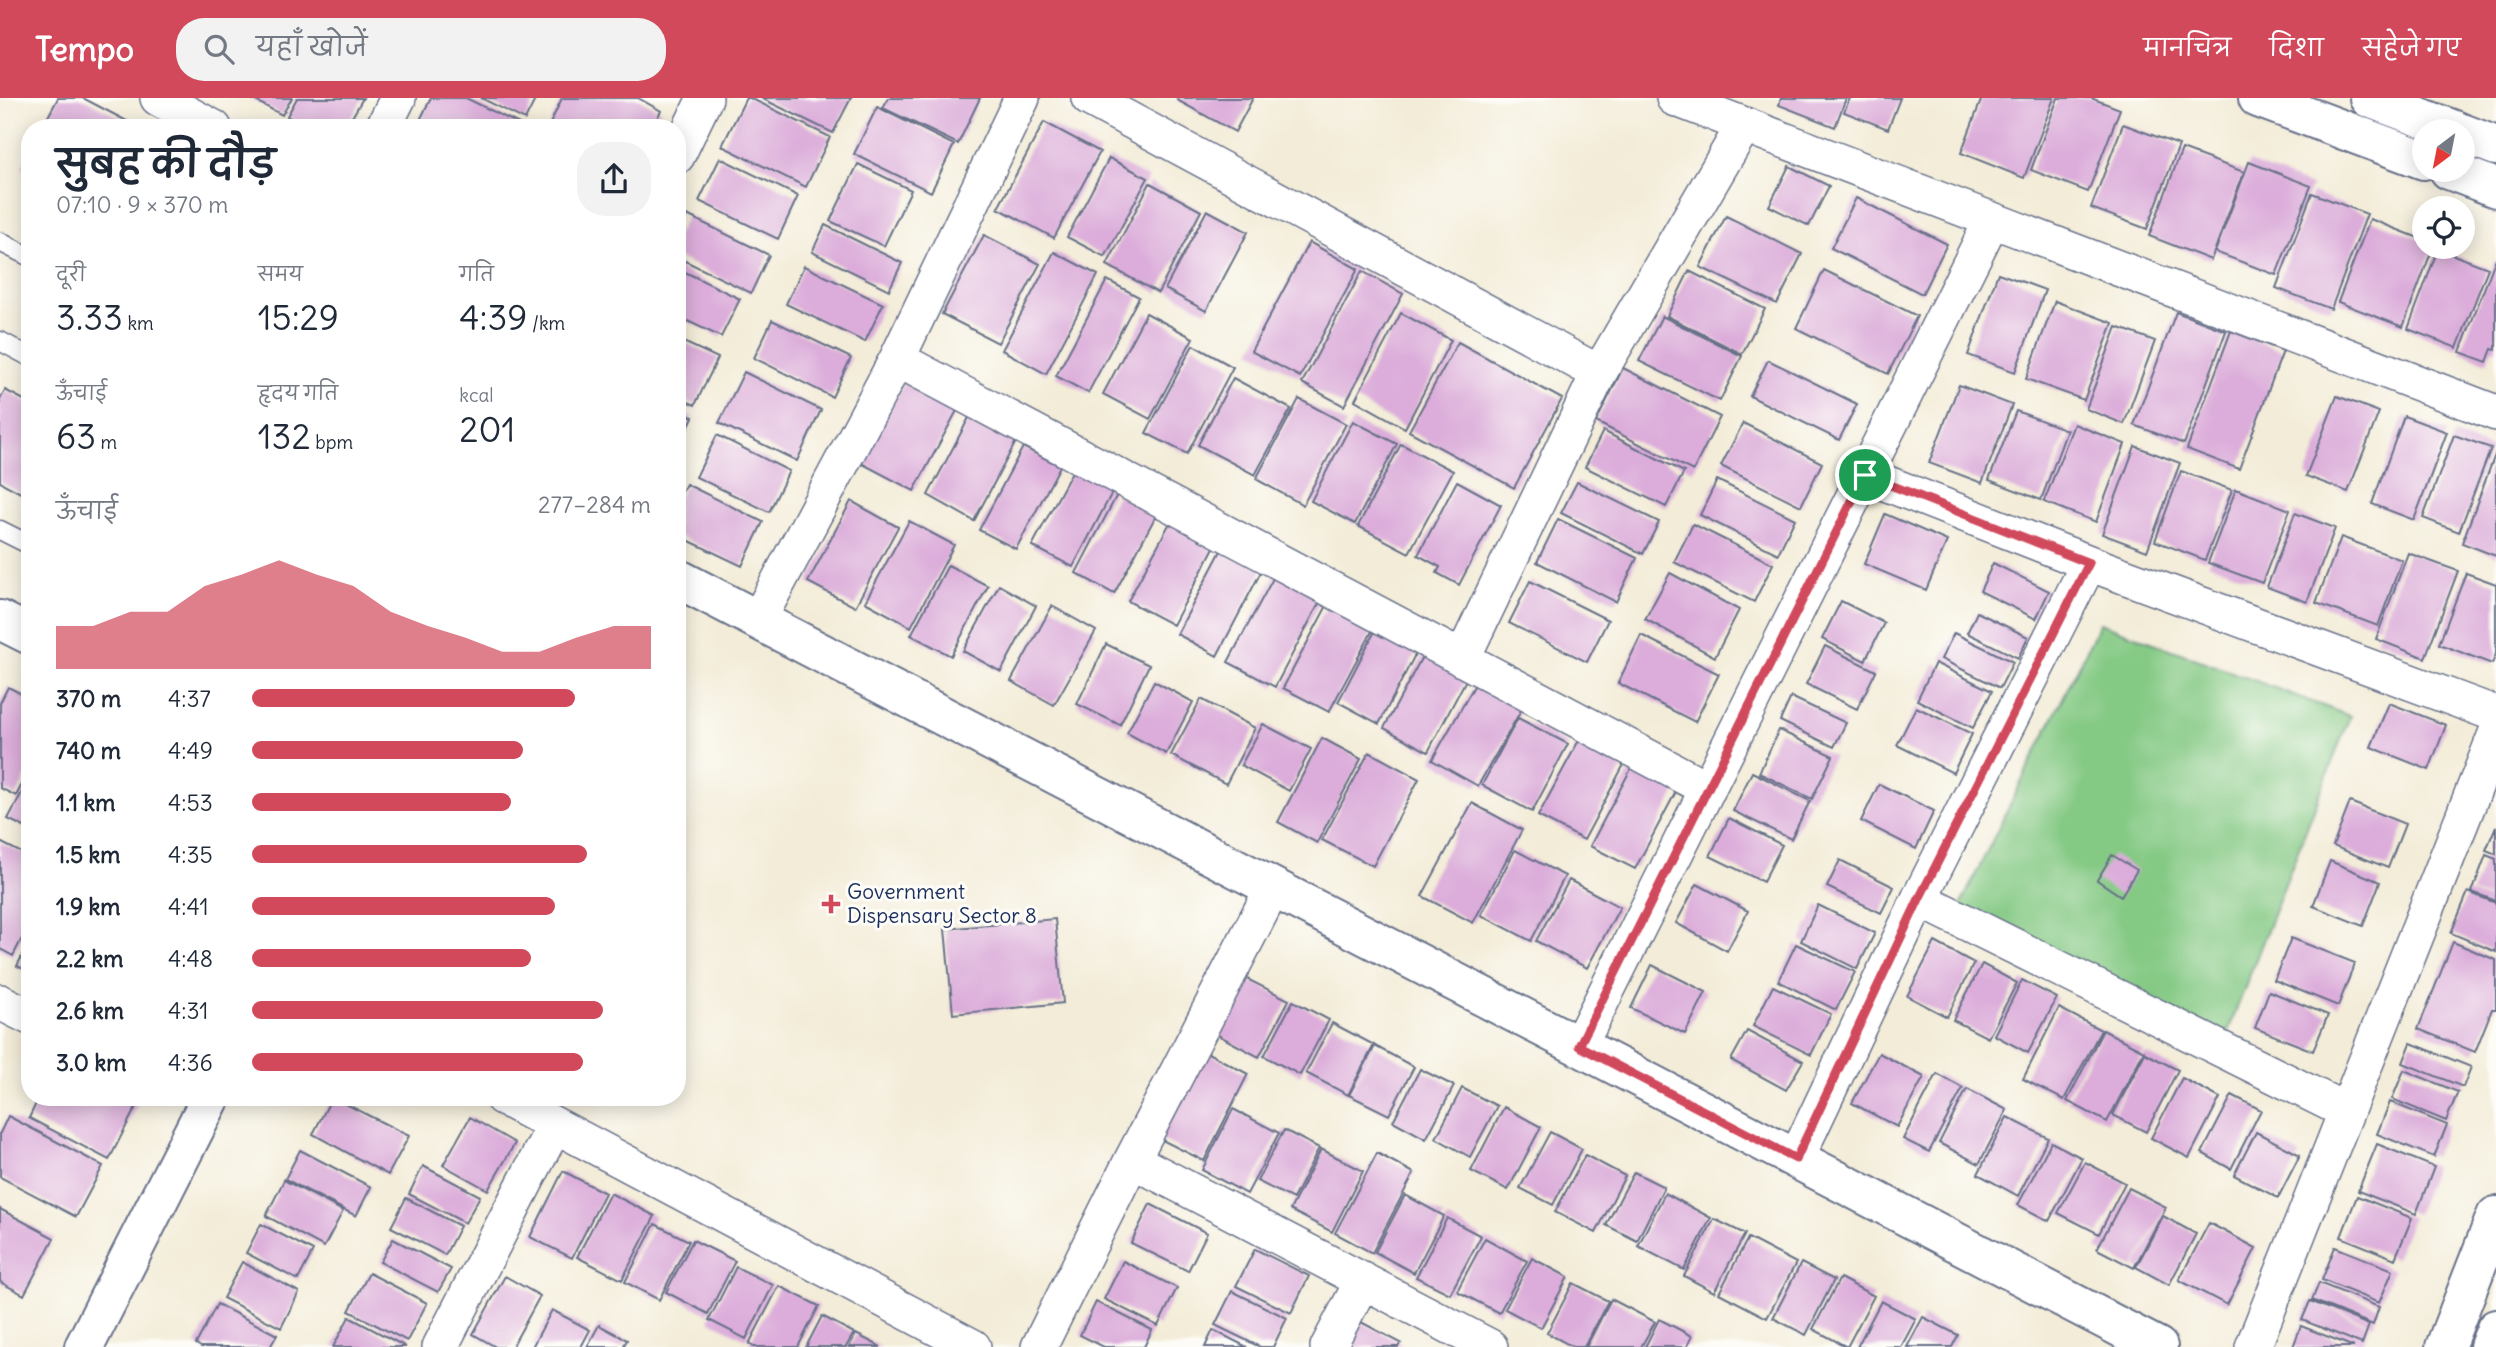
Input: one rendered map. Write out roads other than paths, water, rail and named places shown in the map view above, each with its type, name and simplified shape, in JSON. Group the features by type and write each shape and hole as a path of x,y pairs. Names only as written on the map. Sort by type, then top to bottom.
{"street":[{"path":"158,98 197,119"},
{"path":"388,119 398,98"},
{"path":"686,137 705,98"},
{"path":"758,620 897,359 1022,98"},
{"path":"1089,98 1599,373"},
{"path":"1674,98 2496,413"},
{"path":"2258,98 2412,156"},
{"path":"2369,98 2425,119"},
{"path":"1462,659 1599,373 1744,125"},
{"path":"2475,138 2496,146"},
{"path":"2475,180 2496,188"},
{"path":"1579,1046 1992,220"},
{"path":"897,359 1708,789"},
{"path":"1865,475 2089,563 2496,714"},
{"path":"1796,1159 1919,899 2089,563"},
{"path":"686,583 2158,1347"},
{"path":"0,620 21,630"},
{"path":"2253,1347 2496,734"},
{"path":"1039,1347 1273,888"},
{"path":"1919,899 2346,1111"},
{"path":"0,1002 21,1012"},
{"path":"84,1347 199,1106"},
{"path":"519,1106 973,1347"},
{"path":"440,1347 555,1125"},
{"path":"1132,1160 1490,1347"},
{"path":"2445,1347 2496,1216"},
{"path":"1328,1347 1363,1280"},
{"path":"2489,1347 2496,1329"}],"lane":[{"path":"0,242 21,252"},
{"path":"0,341 21,352"},
{"path":"0,530 21,540"}],"place":[{"name":"Government Dispensary Sector 8","path":"831,904"}]}
